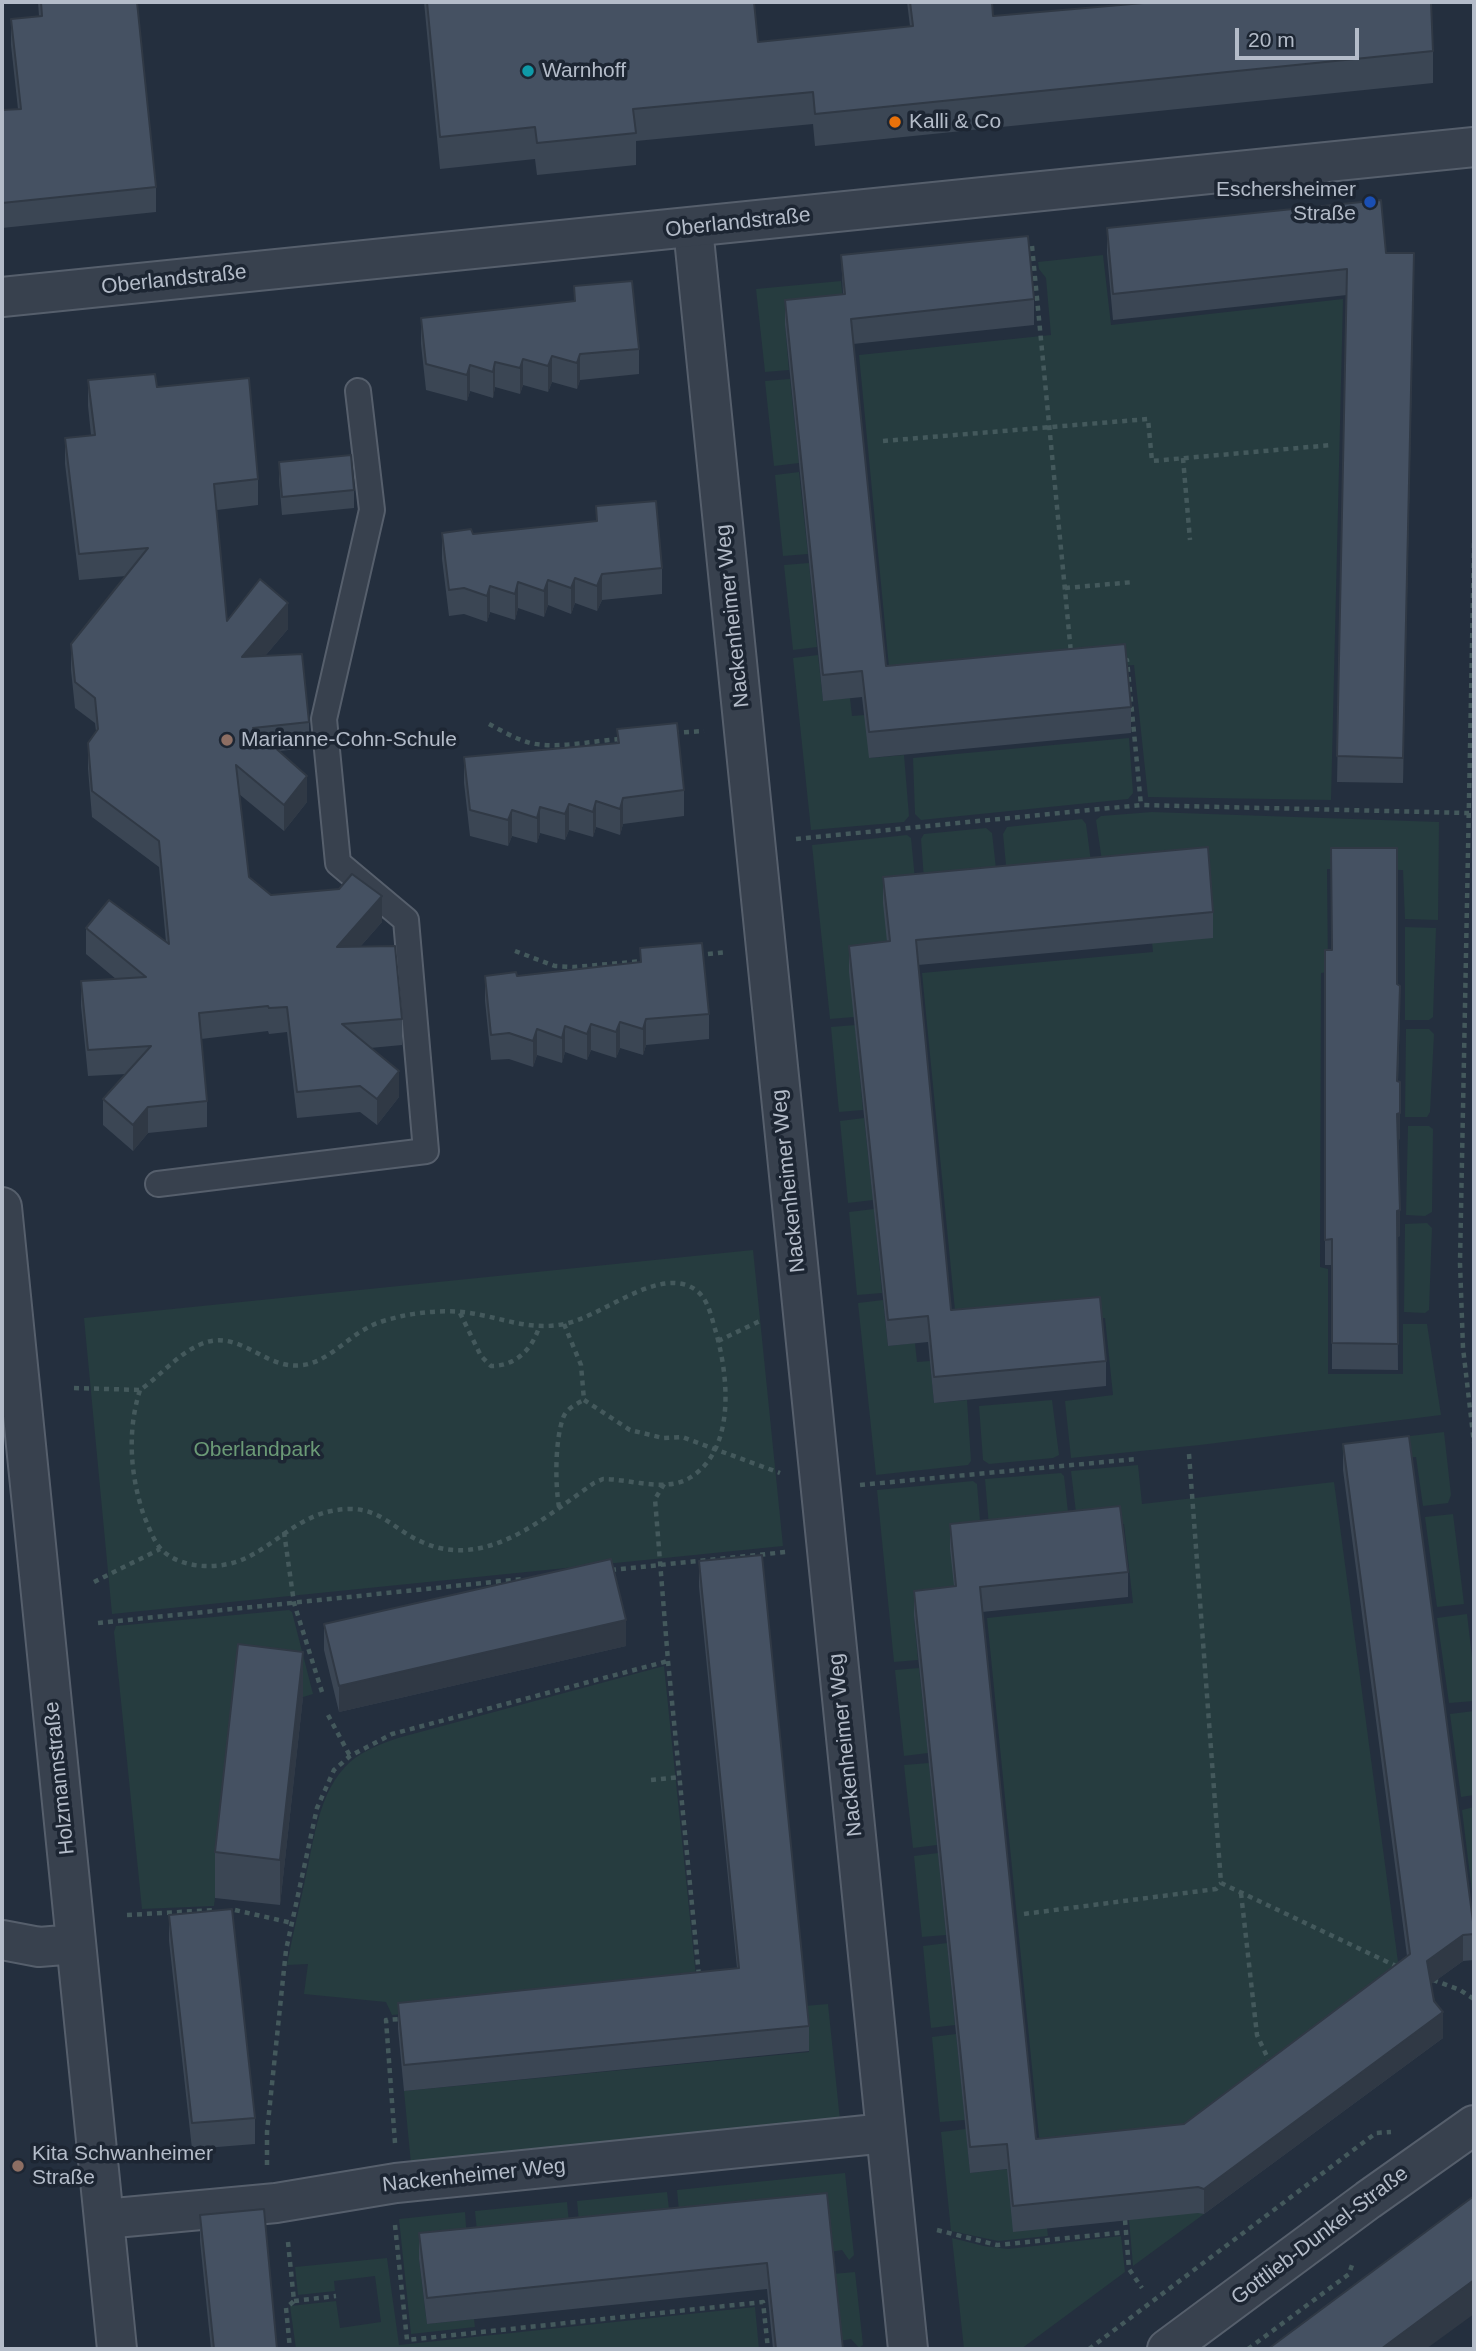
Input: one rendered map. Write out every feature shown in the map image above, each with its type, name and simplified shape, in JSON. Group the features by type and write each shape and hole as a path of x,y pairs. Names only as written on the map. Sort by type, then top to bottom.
{"street":[{"name":"Oberlandstraße","path":"2,297 1474,147"},
{"name":"Nackenheimer Weg","path":"693,228 908,2349"},
{"name":"Holzmannstraße","path":"2,1207 117,2349"},
{"path":"2,1940 39,1947 76,1944"},
{"name":"Gottlieb-Dunkel-Straße","path":"1167,2349 1378,2192 1474,2125"},
{"name":"Nackenheimer Weg","path":"104,2219 276,2203 396,2183 886,2133"}],"lane":[{"path":"158,1184 426,1151 406,920 338,863 324,719 372,510 358,391"}],"path":[{"path":"1032,246 1072,665"},
{"path":"883,441 1148,419 1152,461 1332,445"},
{"path":"1183,458 1191,541"},
{"path":"1474,543 1460,1290 1463,1348 1474,1443"},
{"path":"1065,588 1133,582"},
{"path":"1114,661 1127,660 1141,806"},
{"path":"489,724 532,743 552,745 620,738"},
{"path":"661,735 716,729"},
{"path":"795,839 1141,806 1468,813"},
{"path":"515,951 555,966 574,967 656,959"},
{"path":"697,955 738,951"},
{"path":"672,1284 687,1285 706,1301 719,1340 726,1375 721,1432 715,1449 704,1466 692,1477 678,1483 603,1479 526,1531 506,1541 462,1550 440,1548 421,1542 387,1519 370,1511 351,1509 314,1517 284,1532 245,1559 224,1565 201,1566 178,1560 160,1549 145,1519 135,1486 132,1430 134,1409 141,1390 197,1346 213,1340 231,1340 277,1364 303,1366 316,1362 367,1328 382,1322 429,1312 460,1312 539,1327 584,1318 639,1291 672,1284"},
{"path":"460,1312 481,1356 491,1366 502,1366 517,1360 535,1339 539,1327"},
{"path":"719,1340 764,1320"},
{"path":"564,1324 581,1365 584,1400"},
{"path":"74,1388 141,1390"},
{"path":"584,1400 629,1430 663,1438 682,1437 807,1483 853,1485 1136,1459"},
{"path":"559,1507 557,1451 563,1416 571,1407 584,1400"},
{"path":"1024,1914 1216,1889 1221,1883 1189,1454"},
{"path":"664,1484 655,1499 668,1661 701,1989"},
{"path":"284,1532 294,1603 322,1692"},
{"path":"94,1582 160,1549"},
{"path":"606,1571 799,1550"},
{"path":"98,1623 525,1579"},
{"path":"294,2301 285,2217 268,2189 267,2132 286,1950 317,1808 334,1770 350,1756 392,1734 668,1661"},
{"path":"328,1715 350,1756"},
{"path":"651,1780 680,1777"},
{"path":"1221,1883 1402,1969 1392,1976"},
{"path":"1241,1892 1257,2035 1272,2068 1267,2071"},
{"path":"127,1915 214,1910"},
{"path":"235,1910 292,1923"},
{"path":"1426,1977 1460,1990 1474,1999"},
{"path":"414,2018 386,2020 396,2183 393,2206 407,2340 763,2302 768,2349"},
{"path":"1125,2220 1129,2269 1142,2288"},
{"path":"1052,2228 1052,2240"},
{"path":"936,2230 997,2245 1126,2232"},
{"path":"290,2349 286,2308 294,2301 336,2296"}],"green space":[{"path":"1103,255 1111,325 1343,299 1331,800 1148,797 1134,665 891,688 859,355 1051,335 1046,278 1039,269 1038,262"},
{"path":"841,281 845,320 785,325 789,370 765,372 756,289"},
{"path":"790,379 799,463 774,466 765,381"},
{"path":"799,472 808,554 783,556 775,475"},
{"path":"809,563 817,647 793,650 784,565"},
{"path":"818,655 823,700 850,698 852,716 865,715 870,758 904,755 909,816 904,822 811,830 793,658"},
{"path":"1129,738 1133,793 1128,799 921,820 915,814 913,758"},
{"path":"1152,812 1439,822 1438,920 1405,919 1403,870 1327,869 1328,972 1321,973 1320,1267 1328,1269 1328,1374 1403,1374 1403,1324 1427,1324 1441,1415 1071,1458 1065,1401 1113,1395 1105,1318 957,1331 922,973 1153,952 1145,874 1104,875 1096,820 1101,816"},
{"path":"1082,819 1086,824 1093,877 1008,886 1003,834 1007,827"},
{"path":"986,828 992,833 998,886 925,893 921,839 924,834"},
{"path":"907,835 911,838 917,900 888,948 854,1017 830,1019 812,845"},
{"path":"1405,927 1436,928 1433,1017 1429,1020 1405,1020"},
{"path":"855,1025 863,1110 839,1112 831,1027"},
{"path":"1406,1029 1429,1029 1434,1034 1430,1112 1427,1117 1405,1117"},
{"path":"864,1118 873,1200 848,1203 840,1121"},
{"path":"1408,1126 1429,1126 1433,1129 1432,1212 1425,1216 1406,1215"},
{"path":"874,1209 882,1293 857,1295 849,1212"},
{"path":"1427,1223 1432,1228 1429,1310 1425,1313 1404,1312 1405,1224"},
{"name":"Oberlandpark","path":"753,1250 783,1546 112,1614 84,1318"},
{"path":"883,1300 888,1346 915,1343 917,1362 930,1361 934,1403 967,1400 971,1461 968,1465 876,1475 858,1303"},
{"path":"1052,1400 1059,1455 1053,1458 989,1464 983,1460 979,1406"},
{"path":"1444,1432 1451,1495 1448,1503 1423,1506 1416,1457 1344,1465 1342,1444"},
{"path":"1138,1465 1142,1504 1334,1482 1400,1977 1178,2143 1041,2157 987,1618 1133,1603 1124,1524 1078,1529 1071,1471"},
{"path":"1061,1473 1064,1476 1070,1530 990,1538 985,1479"},
{"path":"973,1481 977,1484 982,1545 954,1595 914,1617 918,1660 894,1662 877,1490"},
{"path":"1453,1514 1464,1604 1437,1607 1425,1517"},
{"path":"289,1610 292,1612 313,1694 303,1697 238,1690 214,1906 142,1909 114,1632 116,1626"},
{"path":"1467,1614 1474,1674 1474,1701 1449,1703 1437,1618"},
{"path":"664,1666 697,1986 392,2015 386,2002 304,1994 308,1964 287,1965 289,1954 319,1817 331,1787 350,1762 379,1745 398,1738"},
{"path":"919,1668 928,1753 904,1756 895,1670"},
{"path":"1474,1711 1474,1795 1461,1797 1450,1714"},
{"path":"929,1763 937,1845 913,1848 904,1765"},
{"path":"1474,1807 1474,1900 1473,1900 1462,1810"},
{"path":"938,1853 946,1935 922,1937 914,1856"},
{"path":"947,1943 955,2025 931,2028 923,1946"},
{"path":"828,2004 841,2130 411,2164 404,2091 809,2052 804,2006"},
{"path":"956,2034 965,2120 940,2122 932,2037"},
{"path":"966,2129 970,2173 1007,2169 1047,2228 1048,2236 998,2241 951,2231 941,2132"},
{"path":"845,2173 854,2255 849,2260 842,2250 830,2252 681,2233 677,2190"},
{"path":"667,2192 672,2234 581,2243 577,2201"},
{"path":"567,2202 571,2244 479,2253 475,2211"},
{"path":"465,2212 468,2254 419,2259 427,2324 474,2319 475,2327 411,2334 399,2219"},
{"path":"1197,2212 1204,2214 1133,2266 1129,2219"},
{"path":"1121,2236 1125,2272 1021,2349 964,2349 952,2238 1008,2249"},
{"path":"387,2258 399,2345 755,2307 759,2349 296,2349 290,2306 336,2301 340,2328 381,2322 375,2276 334,2281 335,2291 298,2295 295,2267"},
{"path":"855,2272 863,2345 859,2348 851,2339 839,2341 832,2274"}],"building":[{"path":"41,2 137,2 156,187 2,203 2,110 21,109 11,19 42,16"},
{"path":"427,2 754,2 758,42 913,26 910,2 992,2 993,16 1155,2 1431,2 1433,51 815,114 813,92 633,109 636,133 537,143 535,127 440,137"},
{"path":"1381,200 1386,253 1414,253 1403,758 1337,756 1347,269 1113,294 1107,228"},
{"path":"1028,236 1034,299 851,319 886,666 1125,644 1131,707 869,732 862,671 823,675 785,300 845,294 841,255"},
{"path":"632,281 639,349 580,354 577,363 552,356 548,366 523,359 520,368 495,362 493,372 470,365 467,375 426,364 421,318 575,301 574,286"},
{"path":"155,374 157,387 249,378 258,479 214,484 227,621 260,579 288,603 242,657 302,654 309,722 253,728 307,776 284,805 236,765 249,877 271,895 339,889 352,874 382,896 337,947 395,946 402,1019 342,1024 399,1071 377,1099 360,1086 297,1092 287,1007 268,1006 199,1013 207,1101 148,1107 133,1125 103,1099 151,1046 88,1050 81,981 146,977 86,928 109,900 169,944 159,841 92,791 88,743 98,729 95,698 75,682 71,644 148,548 79,554 65,438 95,435 88,380"},
{"path":"351,455 354,490 282,497 279,462"},
{"path":"656,501 662,568 602,574 597,586 575,578 571,588 548,580 544,591 518,582 515,594 490,586 487,596 464,588 449,590 442,533 471,529 473,534 597,521 596,506"},
{"path":"677,723 684,790 623,798 620,809 596,801 593,812 569,804 565,814 540,807 537,818 512,810 508,820 470,810 464,757 619,743 617,729"},
{"path":"1208,847 1213,912 916,940 951,1310 1100,1297 1106,1361 934,1377 928,1316 888,1320 849,946 890,941 883,877"},
{"path":"1331,848 1397,848 1397,984 1400,986 1397,1081 1400,1082 1400,1113 1397,1114 1400,1210 1397,1211 1398,1344 1332,1343 1332,1239 1325,1240 1325,950 1332,950"},
{"path":"702,943 709,1014 646,1019 643,1029 620,1022 616,1032 591,1024 587,1034 565,1026 562,1038 537,1029 533,1041 509,1033 491,1035 485,976 516,972 517,976 641,962 640,948"},
{"path":"1409,1436 1474,1929 1474,1934 1463,1935 1427,1961 1434,2001 1443,2012 1204,2189 1198,2187 1013,2206 1007,2144 970,2147 914,1591 956,1586 950,1524 1120,1506 1128,1572 980,1587 1036,2139 1184,2124 1410,1954 1343,1444"},
{"path":"762,1555 809,2026 404,2065 398,2003 739,1968 699,1561"},
{"path":"611,1559 626,1620 339,1686 324,1624"},
{"path":"238,1644 303,1652 280,1860 215,1852"},
{"path":"232,1909 255,2118 192,2123 169,1915"},
{"path":"827,2193 843,2349 776,2349 767,2263 427,2298 419,2233"},
{"path":"1474,2196 1474,2280 1381,2349 1268,2349"},
{"path":"264,2209 277,2349 214,2349 200,2215"}],"place":[{"name":"Warnhoff","path":"528,71"},
{"name":"Kalli & Co","path":"895,122"},
{"name":"Eschersheimer Straße","path":"1370,202"},
{"name":"Marianne-Cohn-Schule","path":"227,740"},
{"name":"Kita Schwanheimer Straße","path":"18,2166"}]}
